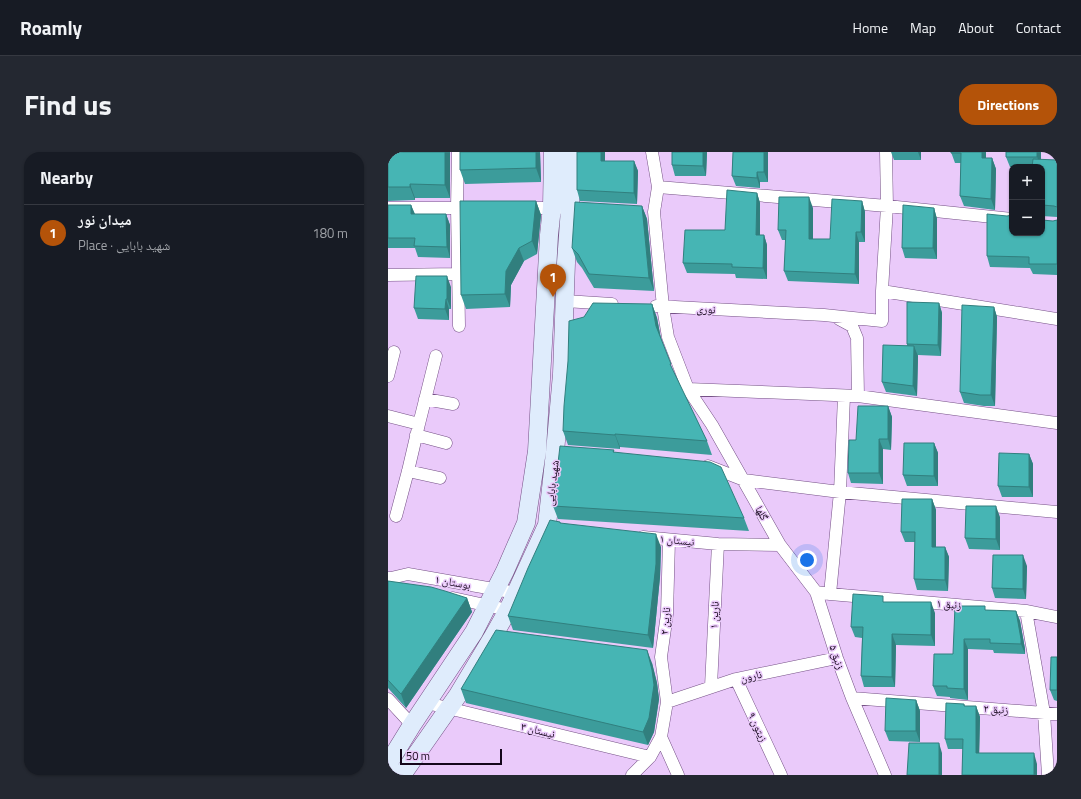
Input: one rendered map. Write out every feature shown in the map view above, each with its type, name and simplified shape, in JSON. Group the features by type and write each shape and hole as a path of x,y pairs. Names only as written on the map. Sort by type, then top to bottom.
{"main road":[{"name":"شهید بابایی","path":"388,764 474,632 496,590 526,523 537,450 549,242 569,208 553,152"},
{"name":"شهید بابایی","path":"402,775 502,636 508,610 516,593 554,526 559,452 570,152"}],"street":[{"path":"458,152 457,208 459,326"},
{"name":"گلها","path":"652,152 658,187 650,212 668,337 688,389 712,425 780,545"},
{"path":"886,152 888,206 882,291 1057,319"},
{"path":"658,187 888,206 1009,219"},
{"path":"388,208 487,208"},
{"path":"509,208 569,208"},
{"path":"388,275 458,274"},
{"name":"نوری","path":"648,306 832,316 882,321 882,291"},
{"path":"565,301 625,305"},
{"path":"832,316 852,326 857,338 858,396"},
{"path":"388,376 394,352"},
{"path":"396,516 436,356"},
{"path":"688,389 858,396 1057,423"},
{"path":"830,594 840,492 844,396"},
{"path":"425,399 453,404"},
{"path":"388,416 446,443"},
{"path":"537,450 559,452"},
{"path":"700,462 744,480 840,492 1057,512"},
{"path":"408,471 440,478"},
{"path":"526,523 554,526"},
{"name":"نیستان ۱","path":"631,535 718,544 780,545"},
{"name":"نارین ۲","path":"661,737 667,702 661,657 666,614 669,540"},
{"name":"نارین ۱","path":"711,686 718,544"},
{"name":"زنبق ۵","path":"780,545 816,592 852,698 885,775"},
{"name":"بوستان ۱","path":"390,578 408,574 516,593"},
{"name":"بوستان ۱","path":"390,578 407,586"},
{"name":"زنبق ۱","path":"816,592 1026,611 1057,617"},
{"name":"بوستان ۱","path":"444,595 508,610"},
{"path":"1026,611 1044,713 1048,775"},
{"path":"474,632 502,636"},
{"path":"646,655 661,657"},
{"name":"نارون","path":"667,702 711,686 736,679 838,658"},
{"name":"زیتون ۹","path":"736,679 781,775"},
{"name":"زنبق ۲","path":"852,698 1057,714"},
{"path":"388,699 412,725"},
{"name":"نیستان ۳","path":"427,703 650,758"},
{"path":"632,775 650,758 661,737"},
{"path":"661,737 678,775"}],"building":[{"path":"388,152 445,152 445,185 410,184 410,187 388,187"},
{"path":"460,152 536,152 536,168 460,170"},
{"path":"577,152 601,152 601,161 634,161 634,193 577,190"},
{"path":"672,152 703,152 703,166 672,165"},
{"path":"733,152 764,152 764,172 757,172 757,178 732,176"},
{"path":"951,152 982,152 982,158 992,158 991,199 960,196 961,153"},
{"path":"1006,152 1037,152 1037,157 1006,157"},
{"path":"1033,159 1057,160 1057,207 1045,205 1045,164 1032,164"},
{"path":"727,190 757,193 756,235 764,235 763,268 732,267 732,264 683,263 685,230 725,230"},
{"path":"779,197 809,197 809,239 830,239 832,199 862,201 861,232 856,232 855,274 784,271 786,230 778,230"},
{"path":"460,201 536,201 532,241 519,248 506,271 505,294 461,295"},
{"path":"575,202 642,206 649,278 589,274 578,254 572,248"},
{"path":"388,205 411,205 411,214 446,214 447,247 414,246 415,238 388,238"},
{"path":"903,205 934,208 933,248 902,248"},
{"path":"987,214 1009,216 1009,236 1045,236 1045,220 1057,220 1057,264 1029,264 1029,257 987,256"},
{"path":"416,276 447,276 447,299 445,309 414,308"},
{"path":"907,302 939,303 938,345 907,344"},
{"path":"593,303 652,304 656,326 670,364 707,441 563,431 569,321 584,317"},
{"path":"962,305 994,307 991,395 960,392"},
{"path":"883,345 914,346 913,386 882,382"},
{"path":"858,406 888,406 888,439 879,439 879,473 848,473 849,440 856,440"},
{"path":"904,443 934,443 934,476 903,475"},
{"path":"560,446 614,450 613,452 710,462 721,467 744,518 553,506"},
{"path":"999,453 1029,454 1029,487 998,486"},
{"path":"902,499 932,499 932,547 945,547 945,580 914,579 915,532 901,532"},
{"path":"966,506 996,506 996,539 965,538"},
{"path":"550,520 560,523 656,534 656,564 648,635 508,616"},
{"path":"993,555 1023,555 1023,589 992,588"},
{"path":"388,581 431,587 467,598 401,694 388,680"},
{"path":"853,594 883,596 883,602 931,602 931,635 892,634 892,677 861,676 863,627 851,627"},
{"path":"955,606 985,606 985,610 1016,611 1021,639 1021,644 990,643 990,639 964,639 964,689 947,688 947,686 933,686 934,654 953,654"},
{"path":"496,630 647,650 654,685 649,718 643,732 461,689"},
{"path":"1051,657 1057,657 1057,690 1050,690"},
{"path":"886,698 916,700 916,731 885,731"},
{"path":"946,703 976,706 976,753 1034,753 1034,775 962,775 963,739 945,739"},
{"path":"909,743 939,743 939,775 907,775"}],"place":[{"name":"میدان نور","path":"553,297"}]}
